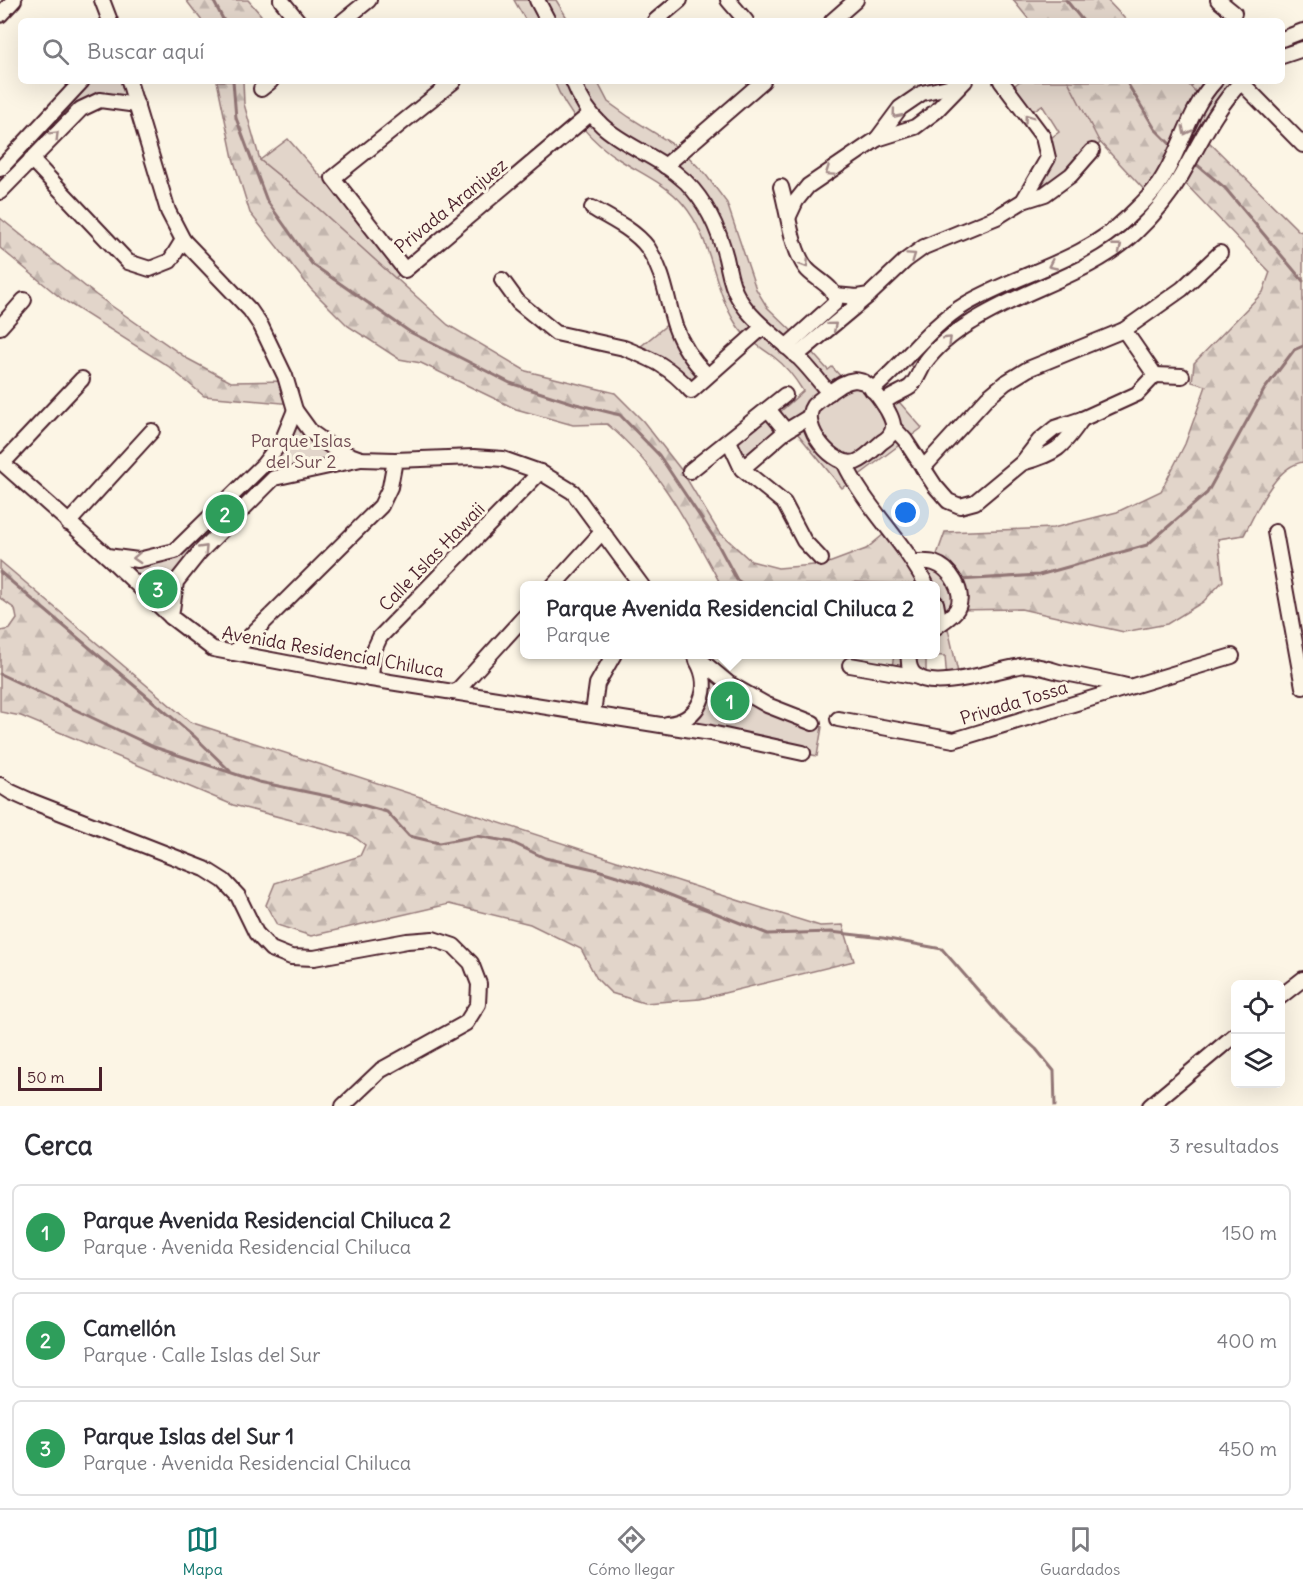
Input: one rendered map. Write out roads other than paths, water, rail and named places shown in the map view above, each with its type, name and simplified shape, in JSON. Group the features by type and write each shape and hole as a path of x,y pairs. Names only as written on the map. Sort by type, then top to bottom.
{"street":[{"path":"0,15 14,0"},
{"path":"102,0 109,18"},
{"path":"281,0 296,18"},
{"path":"347,18 369,0"},
{"path":"537,0 546,18"},
{"path":"659,18 680,0"},
{"path":"728,0 743,18"},
{"path":"835,18 856,0"},
{"path":"1218,0 1234,13"},
{"path":"1285,38 1303,31"},
{"path":"1285,55 1303,49"},
{"path":"0,168 79,84"},
{"path":"130,84 168,211 183,240 250,310 261,326 285,376 295,410 311,432 336,450 361,459"},
{"name":"Privada Aranjuez","path":"450,84 333,178 405,270 590,114"},
{"path":"575,84 590,114 613,136 664,166 692,188 712,216 722,239 737,296 762,327 791,352 829,393"},
{"path":"664,166 760,84"},
{"path":"877,139 900,108 922,93 956,84"},
{"path":"789,216 796,201 808,186 877,139 915,127 935,112 961,84"},
{"path":"1003,84 1043,137 1048,158 1023,201"},
{"path":"875,388 935,328 969,303 1083,250 1103,238 1125,220 1158,185 1202,98 1212,84"},
{"path":"1214,84 1226,98"},
{"path":"888,399 912,386 926,362 955,334 973,321 1087,267 1113,252 1160,207 1180,178 1226,98 1238,84"},
{"path":"1244,84 1303,145"},
{"path":"0,192 81,109 100,100 137,105"},
{"path":"791,352 869,295 890,274 924,248 997,217 1023,201 1046,195 1071,175 1092,151"},
{"path":"31,159 128,262 150,269 170,261 183,240"},
{"path":"781,187 794,241 806,268 835,295 857,297 869,295"},
{"path":"592,208 617,221 646,246 663,278 675,325 691,359 707,375"},
{"path":"923,468 987,398 1005,383 1028,369 1124,330 1182,289 1220,253"},
{"path":"502,280 518,303 556,333 624,348 663,365 676,374 691,390 762,327"},
{"path":"791,352 835,303 835,295"},
{"path":"0,327 24,300"},
{"path":"1124,330 1155,375"},
{"path":"913,352 926,362"},
{"path":"676,374 691,359"},
{"path":"893,428 905,440 948,501 960,506 975,502 1022,463 1039,441 1055,428 1082,419 1137,393 1155,375 1182,376"},
{"path":"1,462 82,379"},
{"path":"845,381 864,382 875,388 888,399 893,428 888,438 857,462 844,462 835,458 812,431 809,417 813,406 845,381"},
{"path":"690,471 785,395"},
{"path":"768,409 786,431"},
{"path":"107,556 138,560 175,550 263,465 283,439 295,410"},
{"path":"742,469 786,431 809,417"},
{"path":"68,523 152,431"},
{"path":"729,441 742,469 784,503 804,541 820,559"},
{"path":"171,617 176,582 199,553 274,478 361,459 474,457 503,459 540,472 573,492 639,581"},
{"path":"233,653 381,506 390,487 395,460"},
{"name":"Avenida Residencial Chiluca","path":"1,462 107,556 171,617 213,649 456,693 711,733 803,753"},
{"path":"844,462 852,480 915,562 925,581"},
{"name":"Calle Islas Hawaii","path":"371,678 373,652 380,637 540,472"},
{"path":"557,581 602,532"},
{"path":"1275,532 1303,687"},
{"path":"915,562 934,563 946,570 953,578 959,602 957,610 940,624"},
{"path":"456,693 520,623"},
{"name":"Privada Tossa","path":"838,719 954,740 1232,656"},
{"path":"593,713 597,684 611,659"},
{"name":"Avenida Residencial Chiluca","path":"656,725 677,723 694,712 704,693 704,672 696,659"},
{"name":"Avenida Residencial Chiluca","path":"699,659 728,683 767,705 813,723"},
{"path":"909,659 910,668 919,677"},
{"name":"Privada Tossa","path":"850,664 930,680 955,682 1026,665 1129,686"},
{"path":"0,785 31,801 205,869 224,881 238,896 256,933 271,949 291,957 314,958 407,941 433,939 454,946 471,963 479,984 478,1004 466,1023 381,1070 343,1106"},
{"path":"1285,994 1303,978"},
{"path":"1150,1106 1231,1038"}],"waterway":[{"path":"213,0 222,18"},
{"path":"1066,0 1081,18"},
{"path":"233,84 236,118 267,201 312,264 410,332 510,383 620,415 659,455 715,539 738,581"},
{"path":"1128,84 1155,129 1171,145"},
{"path":"1196,164 1225,188 1303,281"},
{"path":"959,580 1039,575 1147,545 1207,493 1264,390 1294,350 1303,346"},
{"path":"0,572 195,737 230,771"},
{"path":"0,674 154,747 259,782 341,799 387,812 409,836 439,843 477,836 511,842 545,858 594,869 640,883 768,934 831,932 883,938 942,949 1004,1020 1036,1049 1054,1071 1055,1106"}],"place":[{"name":"Camellón","path":"225,514"},
{"name":"Parque Islas del Sur 1","path":"158,589"},
{"name":"Parque Avenida Residencial Chiluca 2","path":"730,701"}],"park label":[{"name":"Parque Islas del Sur 2","path":"301,451"}]}
